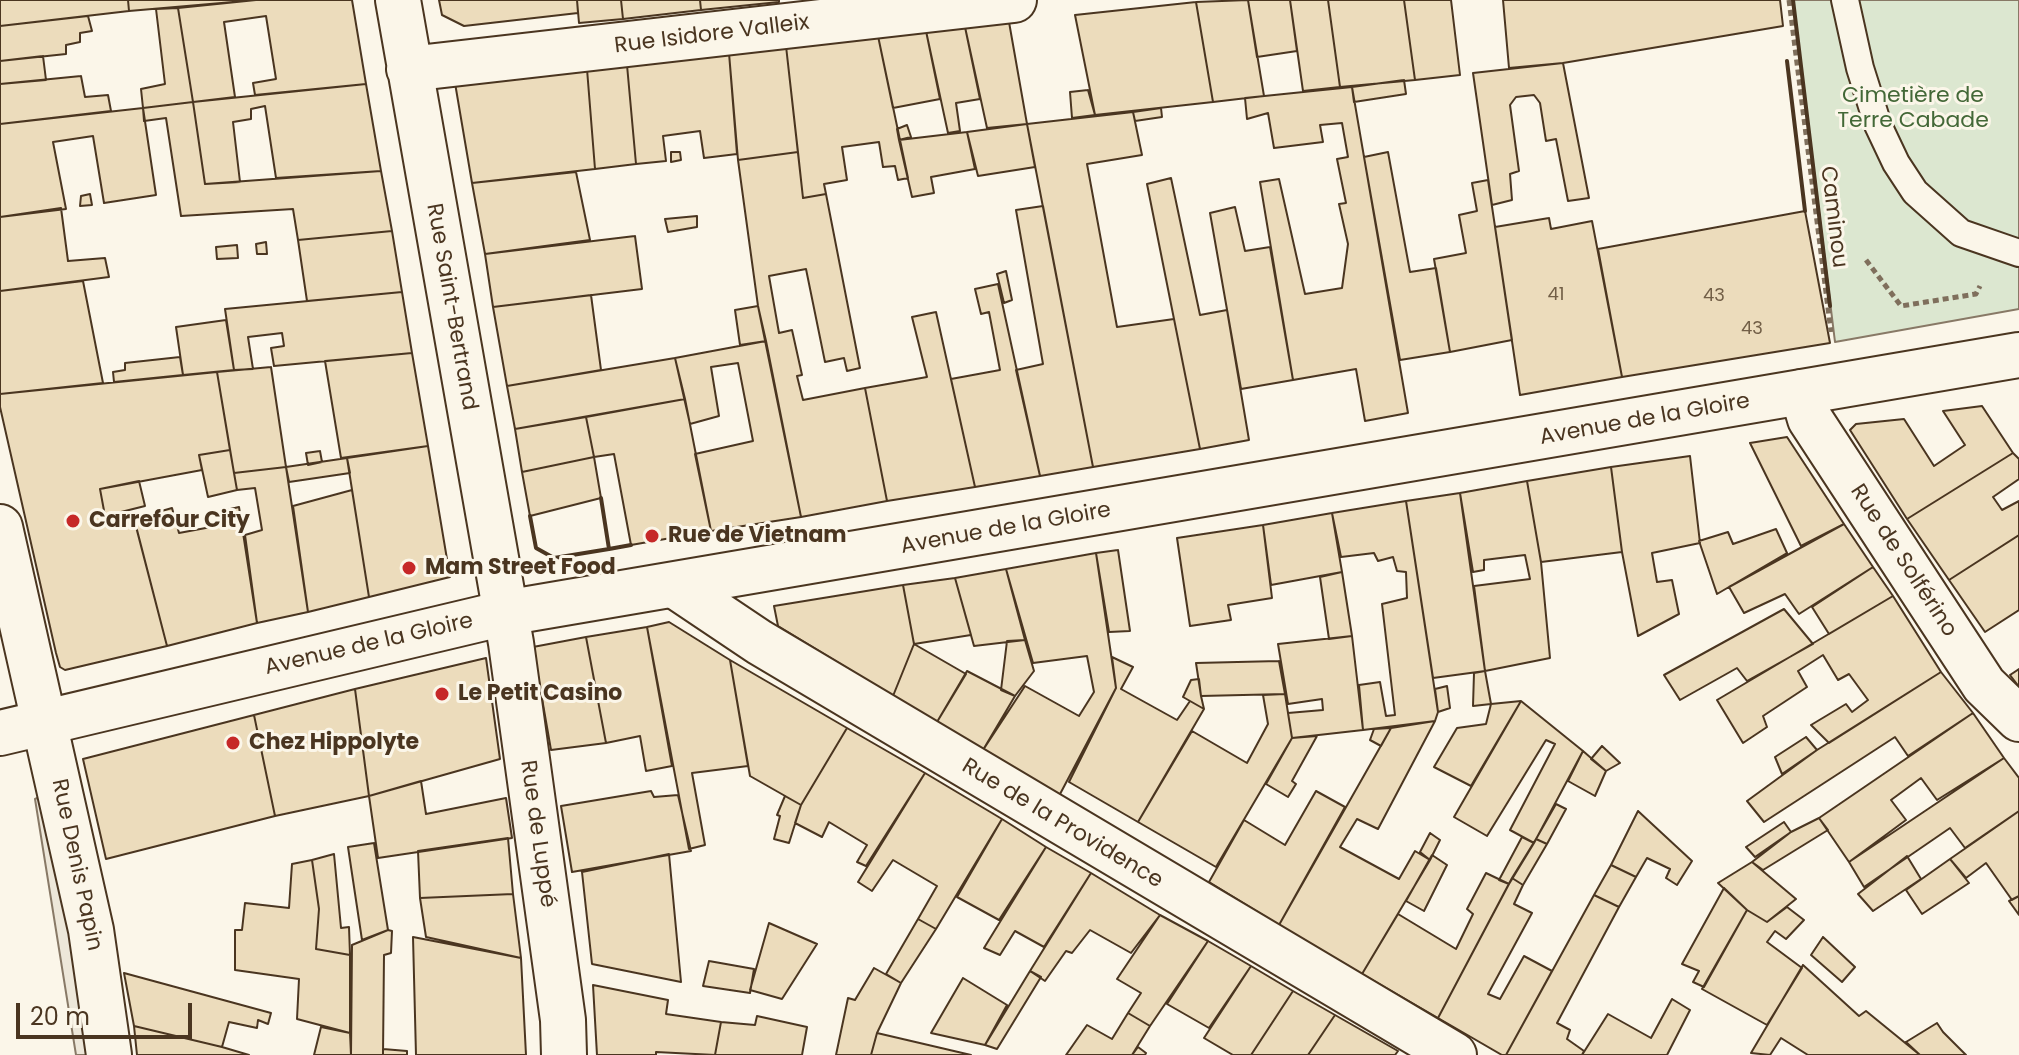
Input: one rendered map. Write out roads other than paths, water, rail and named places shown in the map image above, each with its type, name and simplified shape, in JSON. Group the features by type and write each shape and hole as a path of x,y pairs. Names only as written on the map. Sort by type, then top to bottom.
{"street":[{"name":"Rue Saint-Bertrand","path":"398,0 505,613"},
{"name":"Rue Isidore Valleix","path":"409,69 1014,0"},
{"name":"Avenue de la Gloire","path":"19,729 505,613 1616,427 2019,355"},
{"name":"Rue de Solférino","path":"1802,392 1810,419 1984,685 2019,719"},
{"name":"Rue Denis Papin","path":"0,527 19,729 91,930 109,1055"},
{"name":"Rue de la Providence","path":"674,585 772,650 1454,1055"},
{"name":"Rue de Luppé","path":"505,613 563,1020 564,1055"}],"lane":[{"path":"1845,0 1860,68 1878,125 1896,163 1915,192 1961,233 1988,245 2019,253"}],"place":[{"name":"Carrefour City","path":"73,521"},
{"name":"Rue de Vietnam","path":"652,536"},
{"name":"Mam Street Food","path":"409,568"},
{"name":"Le Petit Casino","path":"442,694"},
{"name":"Chez Hippolyte","path":"233,743"}],"park label":[{"name":"Cimetière de Terre Cabade","path":"1913,108"}]}
